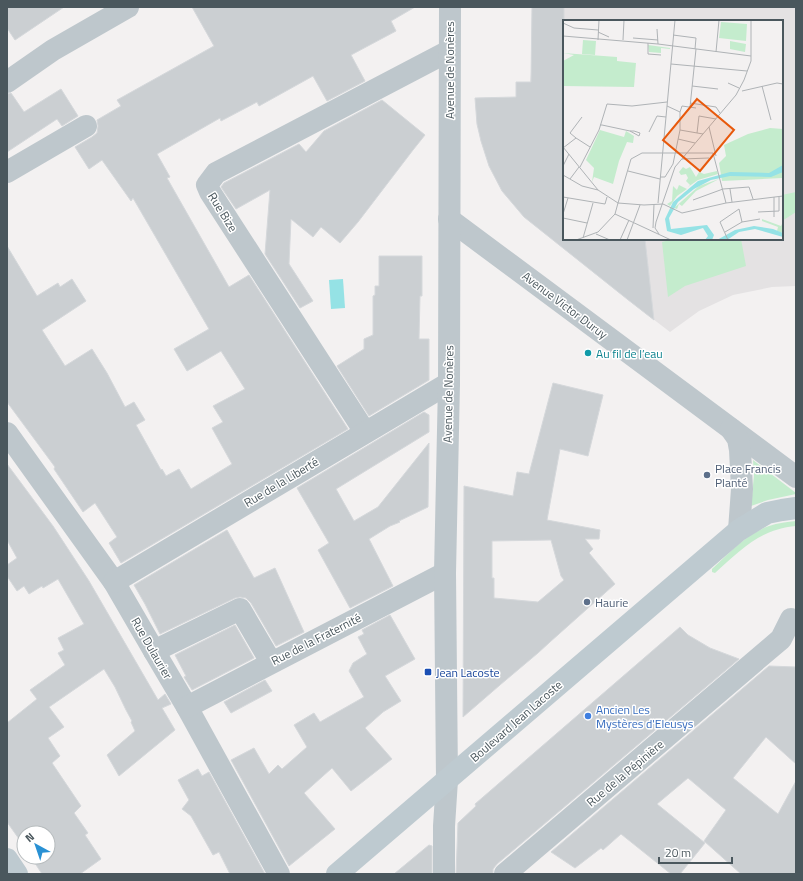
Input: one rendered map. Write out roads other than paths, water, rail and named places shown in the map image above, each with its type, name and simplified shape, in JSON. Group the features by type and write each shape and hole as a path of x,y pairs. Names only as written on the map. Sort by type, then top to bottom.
{"main road":[{"path":"739,530 767,514 796,508"},
{"name":"Boulevard Jean Lacoste","path":"337,874 739,530"},
{"path":"7,859 18,874"}],"street":[{"path":"7,82 53,50 128,7"},
{"name":"Avenue de Nonères","path":"444,874 444,826 447,780 445,573 449,383 450,7"},
{"name":"Rue Bize","path":"364,432 210,192 207,185 216,173 449,51"},
{"path":"7,172 86,126"},
{"name":"Avenue Victor Duruy","path":"449,219 796,477"},
{"name":"Rue de la Liberté","path":"114,582 364,432 449,383"},
{"path":"731,429 738,439 740,450 742,490 739,530"},
{"name":"Rue Dulaurier","path":"7,433 114,582 187,707 279,874"},
{"name":"Rue de la Fraternité","path":"187,707 271,662 445,573"},
{"path":"154,651 240,609 271,662"},
{"name":"Rue de la Pépinière","path":"505,874 781,639 791,619"}],"water":[{"path":"343,279 345,308 331,309 329,280"}],"place":[{"name":"Au fil de l’eau","path":"588,353"},
{"name":"Place Francis Planté","path":"707,475"},
{"name":"Haurie","path":"587,602"},
{"name":"Jean Lacoste","path":"428,672"},
{"name":"Ancien Les Mystères d'Eleusys","path":"588,716"}]}
